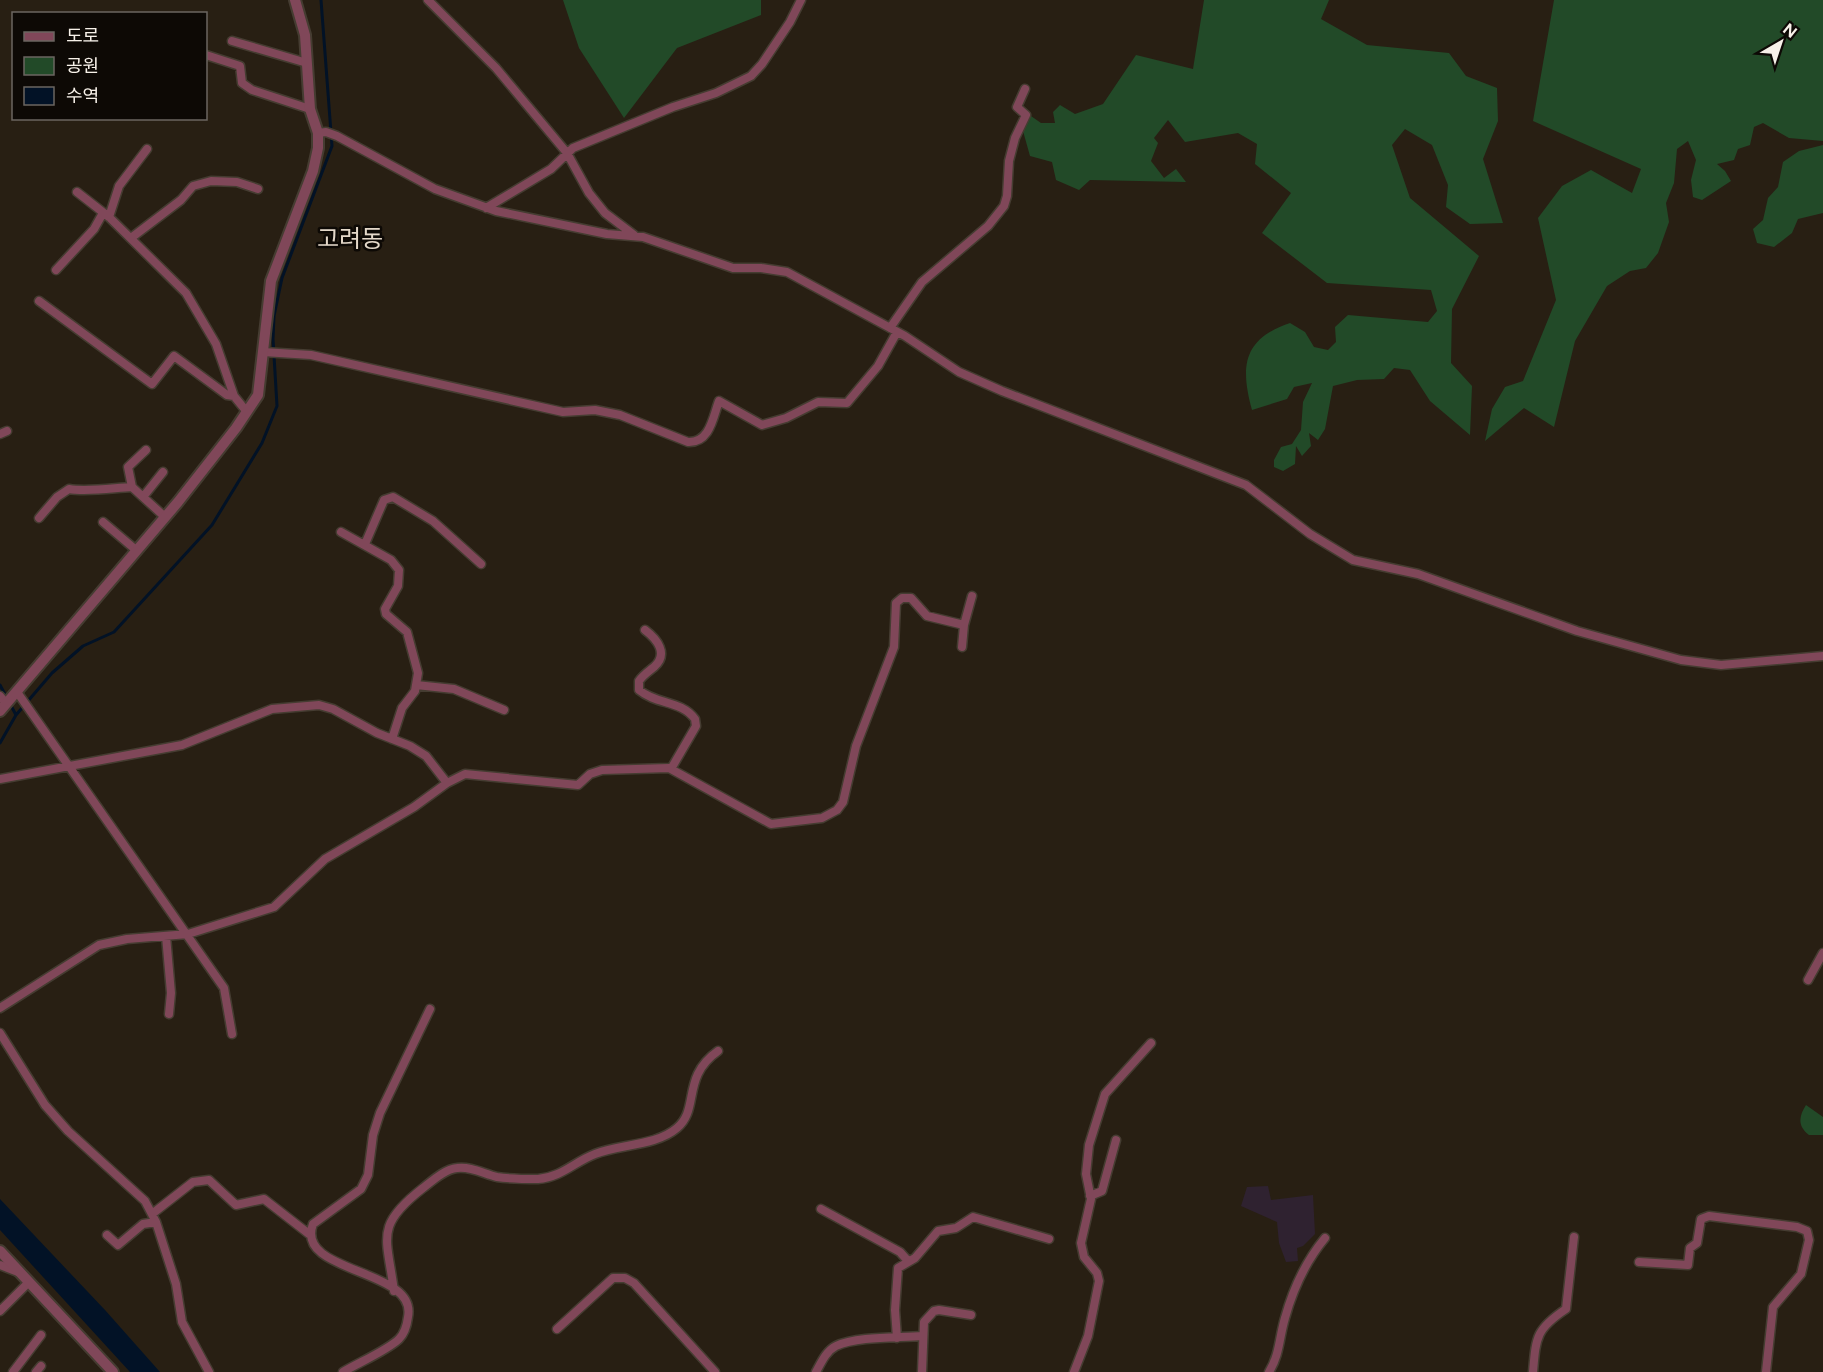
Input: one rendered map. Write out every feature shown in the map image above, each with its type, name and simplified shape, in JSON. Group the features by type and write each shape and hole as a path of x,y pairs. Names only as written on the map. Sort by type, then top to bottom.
{"street":[{"path":"232,1034 224,988 188,934 29,709 9,700 165,517 247,412 258,394 265,352 271,281 313,171 322,133 310,109 305,35 295,0"},
{"path":"428,0 496,68 567,153 589,194 605,213 636,237"},
{"path":"486,208 551,169 573,148 673,107 716,93 751,76 762,64 790,22 801,0"},
{"path":"232,41 307,63"},
{"path":"207,55 240,66 242,83 252,90 310,109"},
{"path":"265,352 311,356 431,380 563,412 595,410 620,415 688,442 696,442 706,436 719,401 762,425 786,418 818,402 847,403 878,366 893,330 922,282 988,226 1004,206 1007,196 1009,160 1015,138 1026,115 1017,107 1025,89"},
{"path":"322,133 337,136 435,189 486,208 607,234 636,237 733,268 760,268 787,272 893,330 959,372 1002,391 1246,485 1310,534 1353,560 1418,574 1577,631 1681,660 1721,665 1823,656"},
{"path":"56,270 106,215 119,186 147,149"},
{"path":"131,238 181,200 194,186 211,181 237,182 258,189"},
{"path":"77,192 131,238 186,293 216,344 234,396 247,412"},
{"path":"39,301 152,384 174,356 226,395 234,396"},
{"path":"146,450 128,467 132,487 165,517"},
{"path":"143,497 163,472"},
{"path":"39,518 57,497 69,489 82,491 132,487"},
{"path":"365,544 384,500 393,497 432,521 481,564"},
{"path":"103,522 136,550"},
{"path":"341,531 391,560 399,570 398,586 385,609 386,614 407,632 418,674 415,692 402,708 392,739"},
{"path":"962,647 964,625 972,596"},
{"path":"0,1008 99,945 127,939 188,934 274,907 325,860 465,774 578,785 590,774 602,770 651,766 671,768 771,824 822,818 837,810 843,802 856,746 894,647 896,603 902,598 910,598 927,616 964,625"},
{"path":"645,630 657,639 661,648 658,663 639,681 639,690 657,700 680,705 695,719 696,726 671,768"},
{"path":"416,685 454,689 504,710"},
{"path":"0,779 70,768 76,763 139,755 182,745 272,709 297,704 320,705 333,709 426,756 447,783"},
{"path":"166,936 171,993 169,1014"},
{"path":"1808,980 1823,953"},
{"path":"309,1234 313,1224 353,1197 365,1182 373,1135 380,1113 430,1009"},
{"path":"0,1033 45,1105 68,1131 145,1202 154,1218 176,1284 182,1322 208,1372"},
{"path":"1074,1372 1088,1336 1099,1281 1097,1273 1084,1257 1081,1243 1090,1196 1086,1174 1097,1114 1105,1094 1151,1043"},
{"path":"394,1291 385,1236 392,1217 403,1203 432,1181 450,1169 458,1167 498,1177 555,1177 592,1155 652,1139 677,1128 684,1120 699,1068 718,1051"},
{"path":"1090,1196 1102,1191 1116,1140"},
{"path":"107,1235 118,1245 143,1224 154,1218 193,1182 209,1180 236,1204 264,1199 309,1234 312,1244 324,1256 378,1278 405,1300 409,1312 406,1328 399,1340 343,1372"},
{"path":"821,1209 900,1252 908,1261"},
{"path":"1640,1262 1688,1265 1690,1248 1697,1243 1701,1219 1709,1216 1797,1227 1807,1232 1809,1240 1801,1274 1773,1307 1766,1372"},
{"path":"897,1338 896,1276 898,1268 915,1258 938,1231 956,1228 973,1217 1049,1239"},
{"path":"1533,1372 1536,1343 1545,1323 1566,1309 1574,1237"},
{"path":"1269,1372 1278,1355 1284,1320 1301,1274 1325,1238"},
{"path":"0,1251 113,1372"},
{"path":"0,1265 18,1272"},
{"path":"557,1329 613,1278 625,1278 634,1283 715,1372"},
{"path":"0,1311 28,1283"},
{"path":"922,1372 924,1322 934,1311 971,1315"},
{"path":"13,1372 41,1335"},
{"path":"816,1372 822,1359 834,1347 847,1342 922,1336"}],"shaded area":[{"path":"1268,1186 1271,1200 1313,1195 1315,1234 1303,1246 1297,1248 1298,1261 1286,1262 1279,1243 1277,1222 1241,1206 1247,1187"}],"green space":[{"path":"563,0 761,0 761,15 677,48 624,118 579,48"},
{"path":"1204,0 1329,0 1321,19 1367,45 1449,53 1466,76 1497,88 1498,121 1483,159 1503,223 1470,224 1446,207 1448,185 1432,145 1405,129 1392,145 1410,198 1479,256 1452,309 1451,363 1472,386 1470,435 1430,401 1410,370 1394,368 1384,379 1357,380 1333,386 1325,429 1318,440 1309,433 1311,446 1302,456 1296,446 1295,464 1283,471 1274,467 1274,460 1281,447 1292,444 1301,430 1303,402 1312,383 1294,387 1287,399 1252,410 1246,367 1254,346 1263,337 1290,323 1305,332 1314,347 1328,350 1336,342 1335,327 1348,315 1428,322 1437,311 1431,290 1327,283 1262,233 1291,193 1255,164 1257,144 1238,133 1185,142 1168,120 1154,138 1158,143 1151,161 1164,178 1176,169 1186,182 1090,180 1079,190 1056,180 1052,162 1030,156 1023,131 1028,114 1041,123 1055,123 1053,112 1060,105 1075,114 1103,104 1136,55 1193,69"},
{"path":"1554,0 1823,0 1823,141 1789,138 1763,123 1754,127 1750,145 1738,149 1734,160 1717,164 1731,181 1702,200 1693,197 1691,180 1696,160 1688,141 1677,149 1674,183 1666,203 1669,222 1658,253 1646,268 1630,271 1607,286 1575,341 1554,427 1524,408 1485,441 1492,409 1505,387 1523,381 1556,300 1538,218 1562,186 1591,170 1632,193 1641,169 1533,121"},
{"path":"1823,145 1823,213 1798,219 1792,233 1774,247 1757,243 1753,229 1763,220 1768,198 1778,187 1783,162 1799,151"},
{"path":"1806,1105 1823,1117 1823,1135 1809,1135 1802,1128 1801,1117"}],"water":[{"path":"0,1199 160,1372 130,1372 0,1230"}],"waterway":[{"path":"0,743 16,715 52,673 83,646 114,632 212,525 262,443 277,406 273,339 274,316 282,278 332,146 321,0"},
{"path":"0,685 16,715"}],"district":[{"name":"고려동","path":"350,238"}]}
